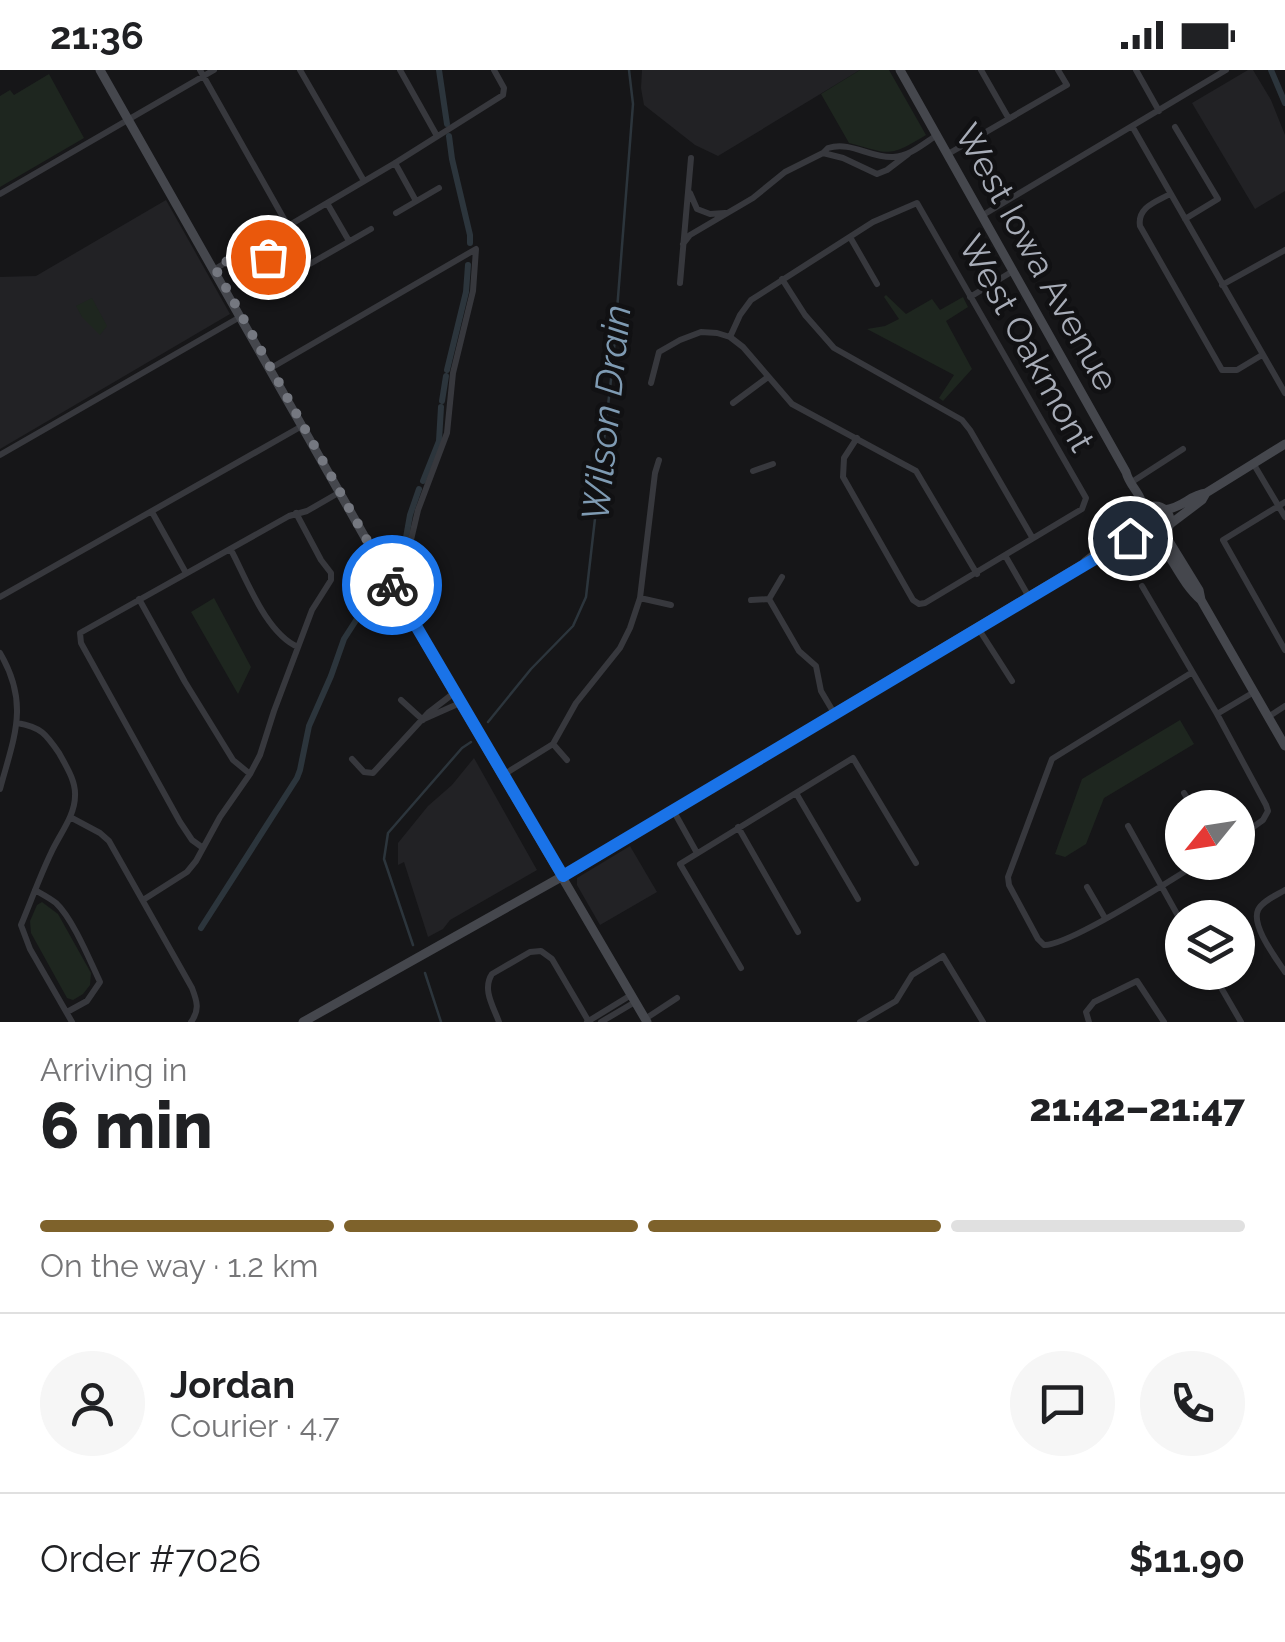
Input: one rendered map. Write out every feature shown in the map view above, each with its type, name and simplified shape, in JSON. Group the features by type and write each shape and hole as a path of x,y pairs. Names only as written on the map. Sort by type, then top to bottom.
{"main road":[{"path":"100,70 460,704 646,1021"},
{"name":"West Iowa Avenue","path":"900,70 1128,478 1140,494 1142,528 1158,532 1169,518 1126,472"},
{"path":"1084,564 1142,516 1159,508 1176,508 1285,444"},
{"path":"303,1022 563,876 1084,564 1130,538 1158,532 1202,500 1206,492"},
{"path":"1158,532 1199,590 1200,600 1285,746"}],"street":[{"path":"0,194 202,73 214,70"},
{"path":"300,70 364,181"},
{"path":"400,70 437,136"},
{"path":"215,268 505,94 494,70"},
{"path":"980,70 1009,119"},
{"path":"948,154 1067,85 1058,70"},
{"path":"1136,70 1159,111"},
{"path":"983,215 1226,70"},
{"path":"202,73 288,226"},
{"path":"1132,126 1285,393"},
{"path":"1174,127 1218,199 1184,219"},
{"path":"823,153 880,174 937,135"},
{"path":"683,244 690,235 753,198 794,166 834,146 893,156 909,153"},
{"path":"866,167 877,154"},
{"path":"680,283 691,158"},
{"path":"395,163 416,201"},
{"path":"688,187 697,209 710,214 730,212"},
{"path":"396,213 439,188"},
{"path":"1170,194 1142,210 1138,218 1188,313 1222,370 1237,370 1262,354"},
{"path":"327,203 349,240"},
{"name":"West Oakmont","path":"850,237 917,203 938,236 1086,498 1082,510 1032,538"},
{"path":"259,243 277,273 287,276 371,229"},
{"path":"730,337 751,300 850,237 877,284"},
{"path":"270,368 476,248 474,290 453,373 444,444 418,510 410,544 380,564"},
{"path":"1222,285 1285,250"},
{"path":"970,297 1014,270"},
{"path":"782,279 805,315 834,348 962,420 1032,538 977,574 919,604 913,600 843,476 844,458 857,438"},
{"path":"0,455 241,316"},
{"path":"651,383 659,352 701,332 730,337 792,404 916,471 977,574"},
{"path":"733,402 768,377"},
{"path":"0,596 302,426"},
{"path":"1135,480 1183,450"},
{"path":"503,775 553,744 576,703 620,648 630,628 640,598 660,460"},
{"path":"753,471 773,464"},
{"path":"1252,464 1282,504 1285,517"},
{"path":"203,848 180,822 80,633 186,572 340,492"},
{"path":"1282,504 1223,540 1285,650"},
{"path":"152,512 186,572"},
{"path":"143,900 177,880 196,861 250,774 312,610 331,580 331,573 296,513"},
{"path":"231,550 280,634 298,647"},
{"path":"1006,556 1029,596"},
{"path":"769,599 782,577"},
{"path":"1142,586 1262,795 1268,811 1255,826"},
{"path":"640,598 671,605"},
{"path":"751,600 769,599"},
{"path":"769,599 799,652 816,666 822,691 834,713"},
{"path":"139,600 233,760 250,774"},
{"path":"978,628 1012,681"},
{"path":"0,653 15,684 18,703 17,724 0,790"},
{"path":"1169,880 1090,927 1044,945 1038,940 1008,876 1056,755 1191,673"},
{"path":"1217,714 1254,692"},
{"path":"352,759 364,772 373,773 432,710 454,693"},
{"path":"401,700 423,720"},
{"path":"423,720 460,704"},
{"path":"1268,717 1285,706"},
{"path":"17,724 44,732 76,790 70,817 21,924 30,949 72,1022"},
{"path":"553,744 567,760"},
{"path":"741,968 680,864 852,758 916,863"},
{"path":"796,792 858,899"},
{"path":"673,810 697,853"},
{"path":"70,817 109,841 192,988 197,1013 191,1022"},
{"path":"1128,826 1169,900"},
{"path":"738,827 798,932"},
{"path":"1087,888 1104,918"},
{"path":"35,890 65,914 100,982 87,1001 67,1012"},
{"path":"1285,890 1264,902 1256,923 1285,972"},
{"path":"499,1022 488,979 536,951 547,953 552,959 588,1022 633,998"},
{"path":"860,1022 896,1001 912,975 943,956 982,1022"},
{"path":"1089,1022 1086,1012 1094,1002 1137,981 1164,1022"},
{"path":"1222,990 1241,1022"},
{"path":"601,1022 633,998"},
{"path":"646,1021 678,998"}],"shaded area":[{"path":"642,70 860,70 718,156 695,145 644,105"},
{"path":"860,70 889,70 926,135 889,152 849,143 821,94"},
{"path":"1253,70 1271,100 1285,135 1285,191 1255,209 1192,103"},
{"path":"49,74 84,138 0,187 0,96 10,90 14,95"},
{"path":"166,200 230,314 0,449 0,277 36,276"},
{"path":"886,295 906,314 932,299 940,310 963,297 968,307 946,321 972,369 943,401 939,398 954,375 867,329 899,319"},
{"path":"92,298 107,326 100,335 76,306"},
{"path":"214,598 251,667 238,694 191,612"},
{"path":"1180,720 1194,744 1104,798 1086,844 1065,857 1055,854 1082,779"},
{"path":"474,758 537,870 428,937 404,862 398,865 398,843"},
{"path":"630,846 657,892 600,925 577,885 577,878"},
{"path":"42,902 58,914 91,973 90,985 73,1000 67,998 31,933 30,921"}],"waterway":[{"path":"439,70 447,124"},
{"name":"Wilson Drain","path":"488,722 573,626 586,597 613,362 633,104 629,70"},
{"path":"1271,70 1285,103"},
{"path":"449,136 470,243"},
{"path":"447,370 466,292 468,265"},
{"path":"442,401 446,376"},
{"path":"423,481 439,441 441,407"},
{"path":"405,543 419,489"},
{"path":"393,566 397,560"},
{"path":"201,928 297,778 309,726 344,639 382,580"},
{"name":"Wilson Drain","path":"413,945 384,859 388,833 471,742"},
{"name":"Wilson Drain","path":"425,973 441,1022"}],"way so far":[{"path":"268,257 259,243 215,268 392,585"}],"route":[{"path":"392,585 563,876 1130,538"}]}
